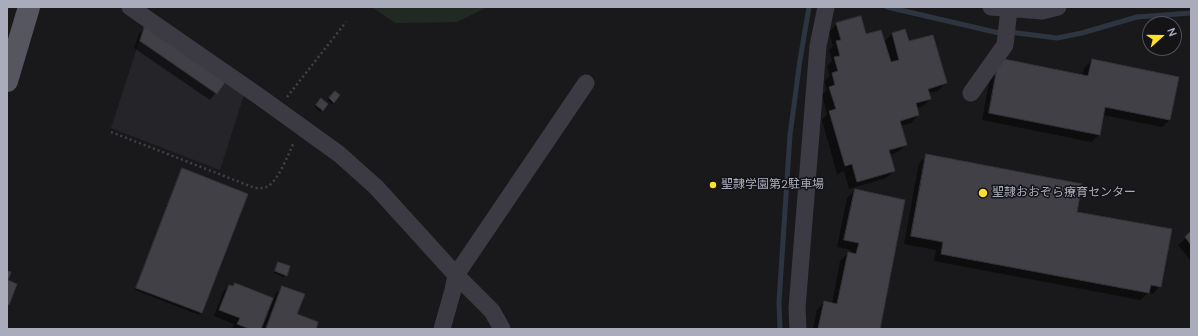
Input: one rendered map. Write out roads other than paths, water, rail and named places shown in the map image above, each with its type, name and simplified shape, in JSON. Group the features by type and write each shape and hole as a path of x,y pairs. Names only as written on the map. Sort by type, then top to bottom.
{"main road":[{"path":"7,81 29,7"}],"street":[{"path":"130,7 339,154 376,187 456,275 492,311 502,329"},
{"path":"991,7 1008,15 1042,11 1058,7"},
{"path":"798,329 797,308 818,46 825,12"},
{"path":"971,93 1005,45 1008,15"},
{"path":"442,329 456,275 586,83"}],"waterway":[{"path":"780,329 779,302 790,135 809,7"},
{"path":"887,7 999,33 1009,32 1057,38 1082,33 1137,17 1191,13"}],"place":[{"name":"聖隷学園第2駐車場","path":"713,185"},
{"name":"聖隷おおぞら療育センター","path":"983,193"}]}
